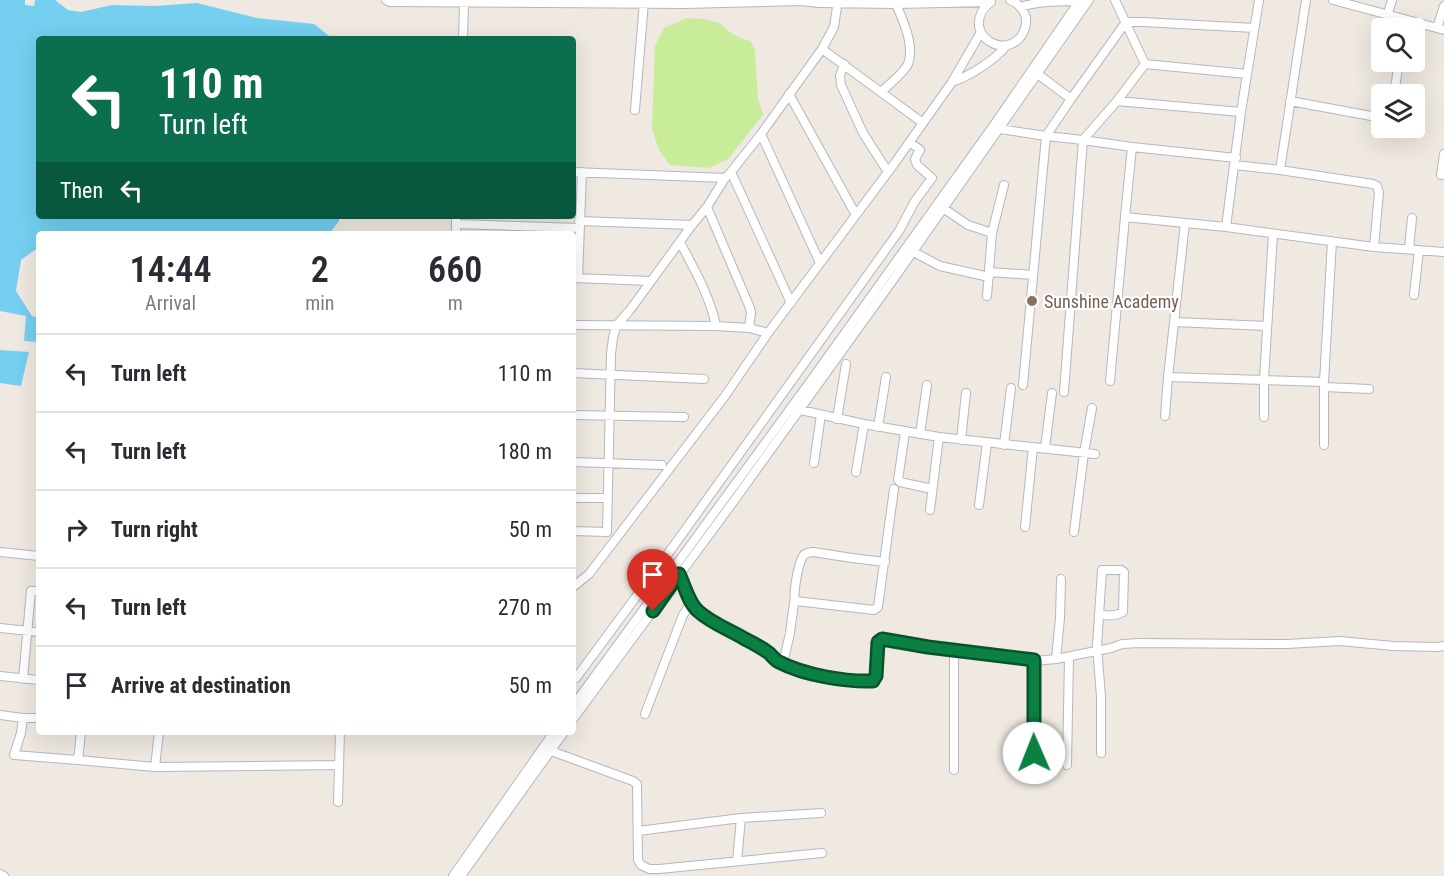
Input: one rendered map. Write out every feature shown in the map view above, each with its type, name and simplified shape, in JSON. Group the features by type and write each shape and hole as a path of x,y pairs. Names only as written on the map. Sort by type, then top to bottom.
{"street":[{"path":"386,0 390,2 800,1 820,3 993,1"},
{"path":"952,82 962,79 999,55 1007,45 1019,39 1026,27 1026,20 1020,7 1010,0"},
{"path":"1115,0 1145,64"},
{"path":"1226,227 1259,0"},
{"path":"1280,170 1306,0"},
{"path":"1333,0 1441,26 1444,6"},
{"path":"1351,0 1407,17"},
{"path":"1389,10 1392,0"},
{"path":"635,110 643,1"},
{"path":"576,531 607,532 611,374 616,326 707,207 728,175 761,134 822,49 834,27 838,1"},
{"path":"978,1 981,32 991,43 1007,45"},
{"path":"980,16 983,9 993,1"},
{"path":"1020,7 1033,3 1083,1"},
{"path":"909,249 943,208 1000,129 1083,1"},
{"path":"463,36 466,2"},
{"path":"881,92 905,69 908,63 909,47 896,3"},
{"path":"1126,22 1254,28"},
{"path":"1023,385 1046,136 1126,22"},
{"path":"576,585 589,574 725,396 768,333 910,142 952,82 981,32"},
{"path":"822,49 923,123"},
{"path":"844,64 840,76 841,85 863,133 888,172"},
{"path":"1145,64 1247,74"},
{"path":"1064,392 1083,140 1145,64"},
{"path":"1035,72 1071,99"},
{"path":"576,715 909,249 994,125 1035,72"},
{"path":"789,94 856,215"},
{"path":"1117,101 1241,112"},
{"path":"1290,101 1371,116"},
{"path":"1000,129 1235,161 1373,184 1377,186 1378,193 1374,247"},
{"path":"761,134 820,263"},
{"path":"576,678 899,231 915,201 932,178 918,165 915,159 920,150 910,142"},
{"path":"1110,381 1132,147"},
{"path":"1440,175 1444,153"},
{"path":"576,172 728,175"},
{"path":"576,264 582,172"},
{"path":"728,175 791,303"},
{"path":"987,296 992,232 1004,185"},
{"path":"707,207 750,308 749,328"},
{"path":"943,208 968,225 992,232"},
{"path":"1125,218 1226,227 1374,247 1444,252"},
{"path":"1409,249 1412,218"},
{"path":"456,220 692,225"},
{"path":"1165,416 1185,223"},
{"path":"1264,417 1264,379 1273,234"},
{"path":"1324,445 1324,385 1332,241"},
{"path":"680,242 710,303 716,326"},
{"path":"909,249 940,266 989,274 1033,275"},
{"path":"1414,295 1419,250"},
{"path":"576,278 651,281"},
{"path":"1174,322 1267,326"},
{"path":"576,325 716,326 749,328 768,333"},
{"path":"837,419 846,364"},
{"path":"576,373 704,379"},
{"path":"878,427 886,377"},
{"path":"1168,377 1264,379 1369,389"},
{"path":"920,434 927,385"},
{"path":"1004,445 1011,388"},
{"path":"961,440 966,393"},
{"path":"1045,448 1052,393"},
{"path":"1074,532 1092,408"},
{"path":"795,409 905,432 1095,454"},
{"path":"576,414 684,417"},
{"path":"814,463 821,415"},
{"path":"856,472 864,424"},
{"path":"905,432 898,480 906,484 932,489"},
{"path":"930,510 939,437"},
{"path":"979,505 987,443"},
{"path":"1025,527 1033,447"},
{"path":"576,462 662,465"},
{"path":"795,602 874,610 879,607 894,489"},
{"path":"576,498 608,498"},
{"path":"0,552 36,556"},
{"path":"783,664 795,602 796,578 803,557 807,553 885,562"},
{"path":"1099,614 1124,612 1124,572 1121,570 1102,570 1099,614 1097,646 1101,697 1101,753"},
{"path":"676,572 697,611 758,646 778,662 831,678 861,681 873,681 876,676 878,642 882,639 954,651 1034,660 1069,657 1122,644 1138,643 1287,644 1340,641 1393,646 1444,646"},
{"path":"576,702 676,572"},
{"path":"1056,659 1062,579"},
{"path":"23,678 31,591 36,591"},
{"path":"645,714 683,615 691,603"},
{"path":"0,628 36,632"},
{"path":"954,651 954,770"},
{"path":"1067,765 1069,657"},
{"path":"1034,660 1035,776"},
{"path":"0,676 36,680"},
{"path":"0,715 36,718"},
{"path":"23,717 14,755 156,767 339,765"},
{"path":"78,760 81,735"},
{"path":"156,767 159,735"},
{"path":"338,802 340,735"},
{"path":"461,876 547,749 553,735"},
{"path":"453,876 547,749 561,735"},
{"path":"547,749 637,784 638,860 641,865 659,869 822,853"},
{"path":"638,831 741,818 821,813"},
{"path":"737,861 741,818"},
{"path":"0,874 4,876"}],"green space":[{"path":"687,18 719,23 740,38 751,41 755,50 758,98 763,115 728,159 709,168 670,165 659,150 652,128 655,45 664,28"}],"water":[{"path":"0,0 25,0 25,5 34,6 35,0 55,0 68,10 81,12 112,5 154,6 197,3 257,18 314,24 329,36 36,36 36,219 339,219 339,221 331,231 36,231 36,249 21,260 16,291 32,316 36,317 36,342 24,341 26,316 0,311"},
{"path":"0,350 29,352 21,386 0,383"}],"place":[{"name":"Sunshine Academy","path":"1032,301"}],"route":[{"path":"653,611 679,574 691,603 697,611 758,646 778,662 831,678 873,681 876,676 878,642 882,639 1034,660 1034,753"}]}
